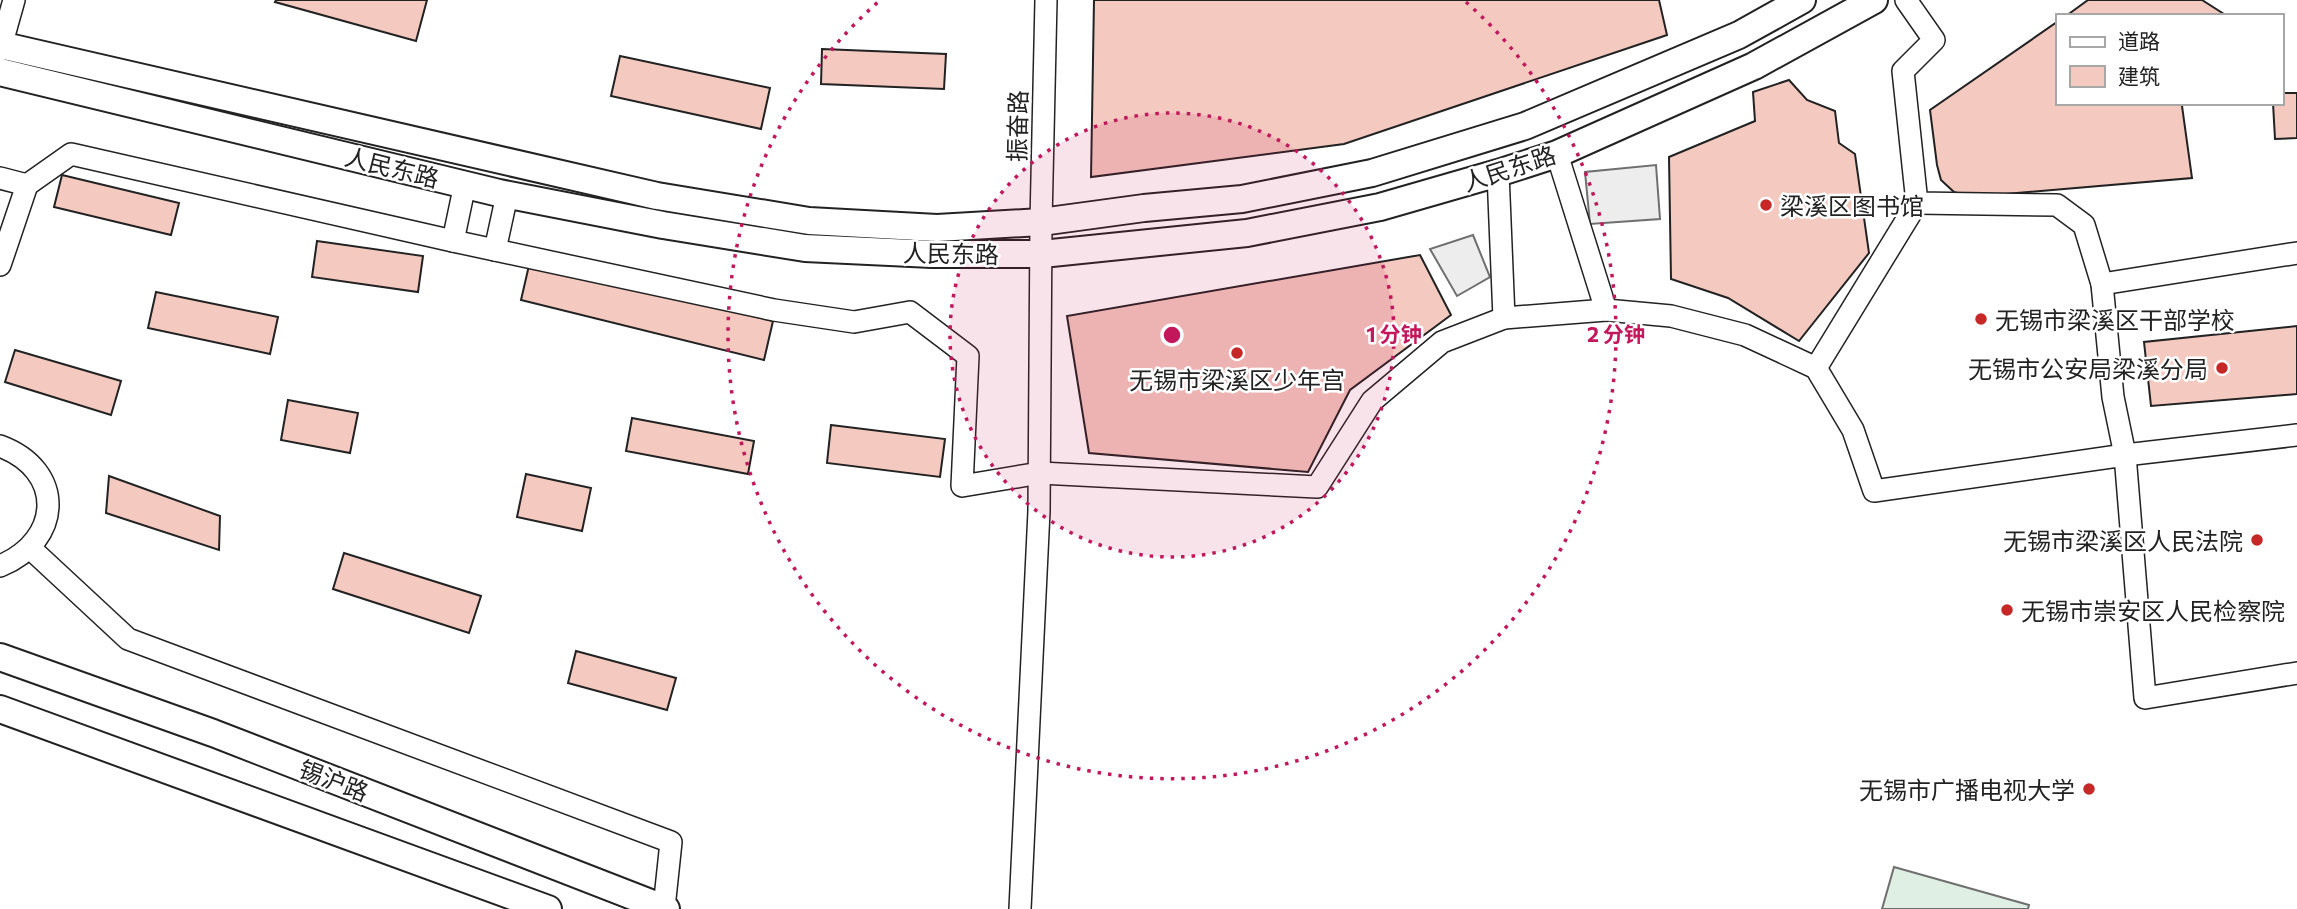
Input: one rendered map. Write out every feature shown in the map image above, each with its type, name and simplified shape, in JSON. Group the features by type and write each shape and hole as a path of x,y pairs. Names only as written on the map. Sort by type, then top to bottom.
{"main road":[{"name":"人民东路","path":"0,47 657,196 808,221 937,228 1041,222 1144,208 1242,199 1371,173 1525,126 1739,34 1802,0"},
{"name":"人民东路","path":"0,72 507,195 663,225 804,248 932,254 1042,254 1247,233 1380,207 1498,173 1557,154 1754,66 1874,0"},
{"name":"锡沪路","path":"0,657 226,738 665,909"},
{"name":"锡沪路","path":"0,709 548,909"}],"street":[{"path":"0,47 14,0"},
{"name":"振奋路","path":"1020,909 1040,473 1041,222 1046,0"},
{"path":"1816,368 1917,203 1903,71 1934,40 1906,0"},
{"path":"0,265 27,185 71,154 453,241 774,310 855,322 911,312 968,356 962,486 1040,473 1317,487 1372,401 1442,342 1504,318 1606,310 1671,316 1745,335 1816,368 1853,430 1874,491 2125,455 2297,435"},
{"path":"1557,154 1606,310"},
{"path":"1498,173 1504,318"},
{"path":"0,177 27,185"},
{"path":"453,241 465,184"},
{"path":"495,250 507,195"},
{"path":"1917,203 2057,205 2084,225 2102,284 2113,397 2125,455 2145,698 2297,673"},
{"path":"2102,284 2297,253"},
{"path":"0,446 18,453 34,467 44,485 48,505 45,526 30,548 18,558 0,566"},
{"path":"30,548 128,639 671,842 665,909"}],"green space":[{"path":"1894,867 2029,905 2028,909 1882,909"}],"shaded area":[{"path":"1656,165 1660,219 1590,224 1585,172"},
{"path":"1473,235 1490,277 1457,296 1430,249"}],"building":[{"path":"427,0 416,41 275,2"},
{"path":"1094,0 1659,0 1667,35 1344,144 1091,177"},
{"path":"2088,0 2202,0 2224,14 2069,14"},
{"path":"2056,23 2056,105 2183,105 2192,178 1971,197 1954,192 1941,180 1930,110"},
{"path":"822,49 946,54 944,89 821,84"},
{"path":"620,56 770,88 761,129 611,96"},
{"name":"梁溪区图书馆","path":"1789,80 1807,100 1835,111 1839,143 1855,154 1869,253 1799,341 1728,298 1671,279 1669,157 1755,121 1753,92"},
{"path":"2283,93 2297,93 2297,138 2275,139 2273,105 2283,105"},
{"path":"62,175 179,203 171,235 54,207"},
{"path":"317,241 423,256 418,292 312,277"},
{"name":"无锡市梁溪区少年宫","path":"1420,255 1451,315 1350,390 1308,472 1089,453 1067,316"},
{"path":"530,261 773,321 764,360 521,300"},
{"path":"156,292 278,317 270,354 148,328"},
{"name":"无锡市公安局梁溪分局","path":"2297,326 2297,394 2151,406 2144,342"},
{"path":"15,350 121,381 111,415 5,382"},
{"path":"288,400 358,413 350,453 281,440"},
{"path":"632,418 754,441 748,474 626,451"},
{"path":"831,425 945,439 940,477 827,463"},
{"path":"526,474 591,488 582,531 517,517"},
{"path":"109,476 220,516 219,550 106,513"},
{"path":"344,553 481,596 469,633 333,589"},
{"path":"576,651 676,678 667,710 568,683"}],"place":[{"name":"梁溪区图书馆","path":"1766,205"},
{"name":"无锡市梁溪区干部学校","path":"1981,319"},
{"name":"无锡市梁溪区少年宫","path":"1237,353"},
{"name":"无锡市公安局梁溪分局","path":"2222,368"},
{"name":"无锡市梁溪区人民法院","path":"2257,540"},
{"name":"无锡市崇安区人民检察院","path":"2007,610"},
{"name":"无锡市广播电视大学","path":"2089,789"}]}
